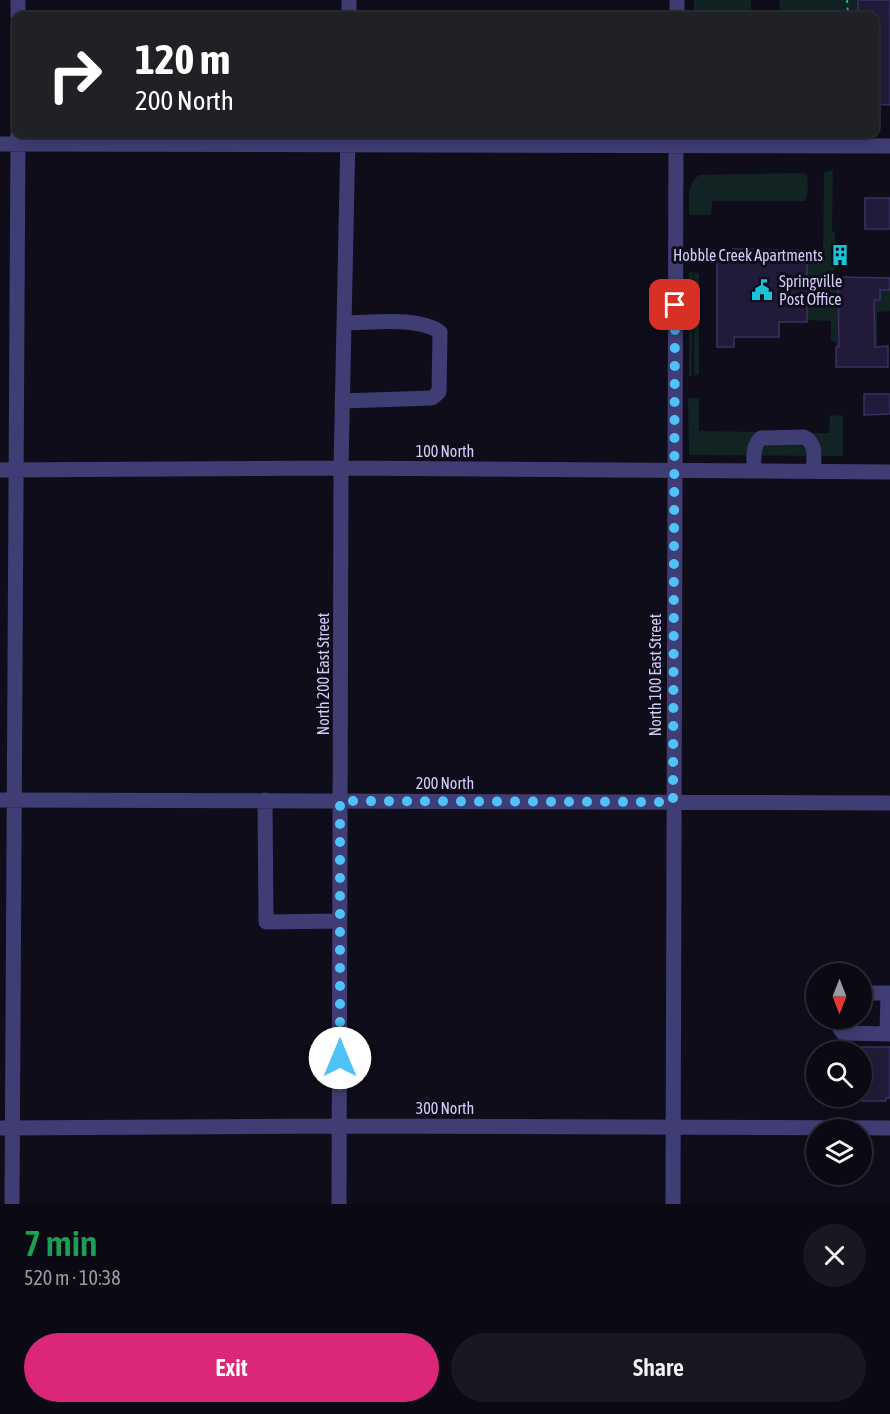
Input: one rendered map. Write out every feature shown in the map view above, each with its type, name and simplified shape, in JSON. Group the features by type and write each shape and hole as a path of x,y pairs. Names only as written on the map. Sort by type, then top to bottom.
{"street":[{"path":"12,1204 7,1128 8,800 16,470 19,139"},
{"path":"0,144 19,139 348,139 676,140 890,146"},
{"name":"North 200 East Street","path":"339,1204 341,468 348,139"},
{"name":"North 100 East Street","path":"673,1204 676,140"},
{"path":"342,401 432,398 439,392 440,332 431,325 415,322 344,323"},
{"path":"754,470 754,448 756,442 761,438 804,437 810,440 813,446 813,471"},
{"name":"100 North","path":"0,470 341,468 890,472"},
{"name":"200 North","path":"8,800 890,803"},
{"path":"265,800 266,922 340,921"},
{"path":"840,1029 843,1034 888,1034 889,993 872,993"},
{"name":"300 North","path":"7,1128 339,1126 890,1128"}],"green space":[{"path":"694,0 751,0 751,12 694,12"},
{"path":"779,0 858,0 858,12 780,12"},
{"path":"833,170 832,231 835,232 835,286 855,287 872,300 880,300 880,290 890,290 890,311 877,312 877,347 836,347 836,342 831,341 831,321 807,320 807,259 812,254 823,253 824,172"},
{"path":"803,173 807,175 808,182 805,201 712,201 711,215 689,215 690,188 699,175"},
{"path":"689,272 693,272 692,376 689,376"},
{"path":"694,273 699,273 699,375 694,375"},
{"path":"688,398 699,398 699,431 829,433 830,415 843,416 843,456 689,455"}],"building":[{"path":"858,0 890,0 890,105 879,104 879,12 858,12"},
{"path":"865,198 890,198 890,229 865,229"},
{"name":"Springville Post Office","path":"733,249 798,250 798,254 807,254 807,322 779,322 779,337 734,337 734,347 717,347 717,254 733,254"},
{"path":"838,277 890,278 890,290 880,290 880,300 874,300 875,347 888,346 888,367 836,367 836,347 839,347"},
{"path":"864,394 890,394 890,414 864,415"},
{"path":"872,1047 890,1047 890,1098 886,1098 886,1101 872,1101"}],"place":[{"name":"Hobble Creek Apartments","path":"840,255"},
{"name":"Springville Post Office","path":"762,290"}],"route":[{"path":"340,1058 340,801 673,802 675,305"}]}
